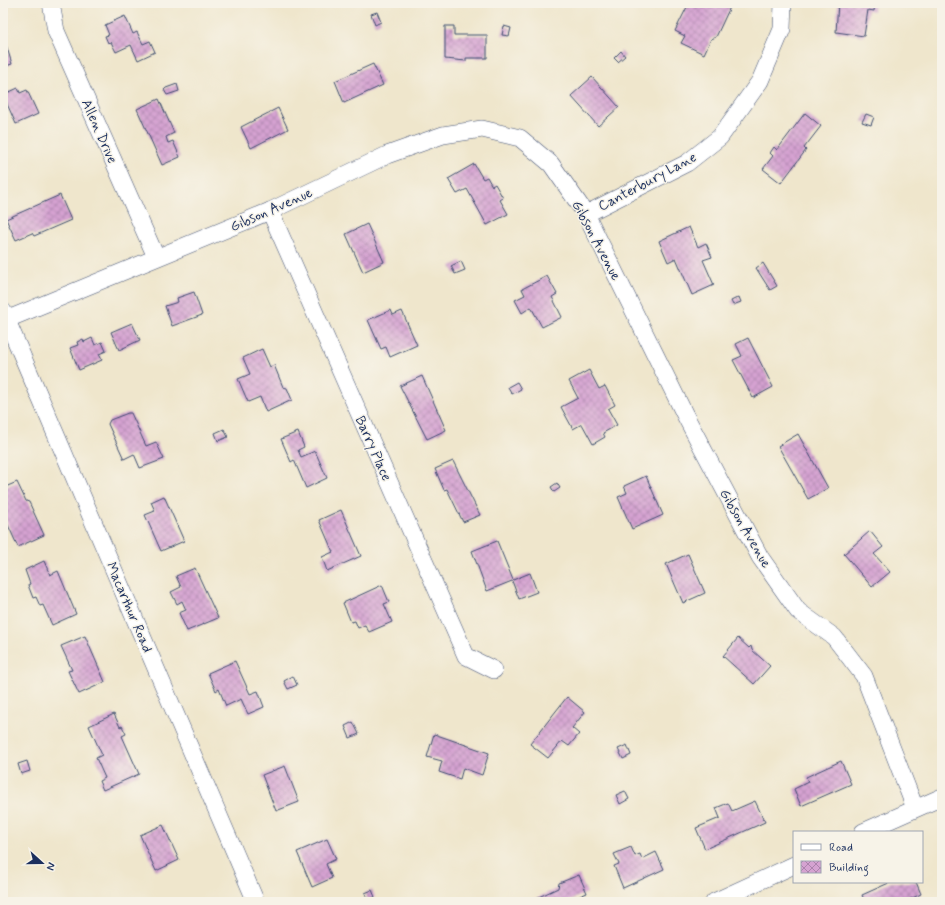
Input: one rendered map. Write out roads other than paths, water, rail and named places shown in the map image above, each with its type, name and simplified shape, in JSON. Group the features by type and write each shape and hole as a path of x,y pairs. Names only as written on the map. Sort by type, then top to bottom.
{"street":[{"name":"Allen Drive","path":"51,3 56,31 156,257"},
{"name":"Canterbury Lane","path":"586,214 687,163 720,137 760,81 782,29 783,3"},
{"name":"Gibson Avenue","path":"5,315 270,211 387,156 443,135 482,129 520,138 551,164 586,214 685,415 760,557 798,611 834,637 864,676 915,808"},
{"name":"Barry Place","path":"270,211 466,656 494,670"},
{"name":"Macarthur Road","path":"5,315 256,902"},
{"path":"865,831 942,797"},
{"path":"714,902 793,864"}]}
